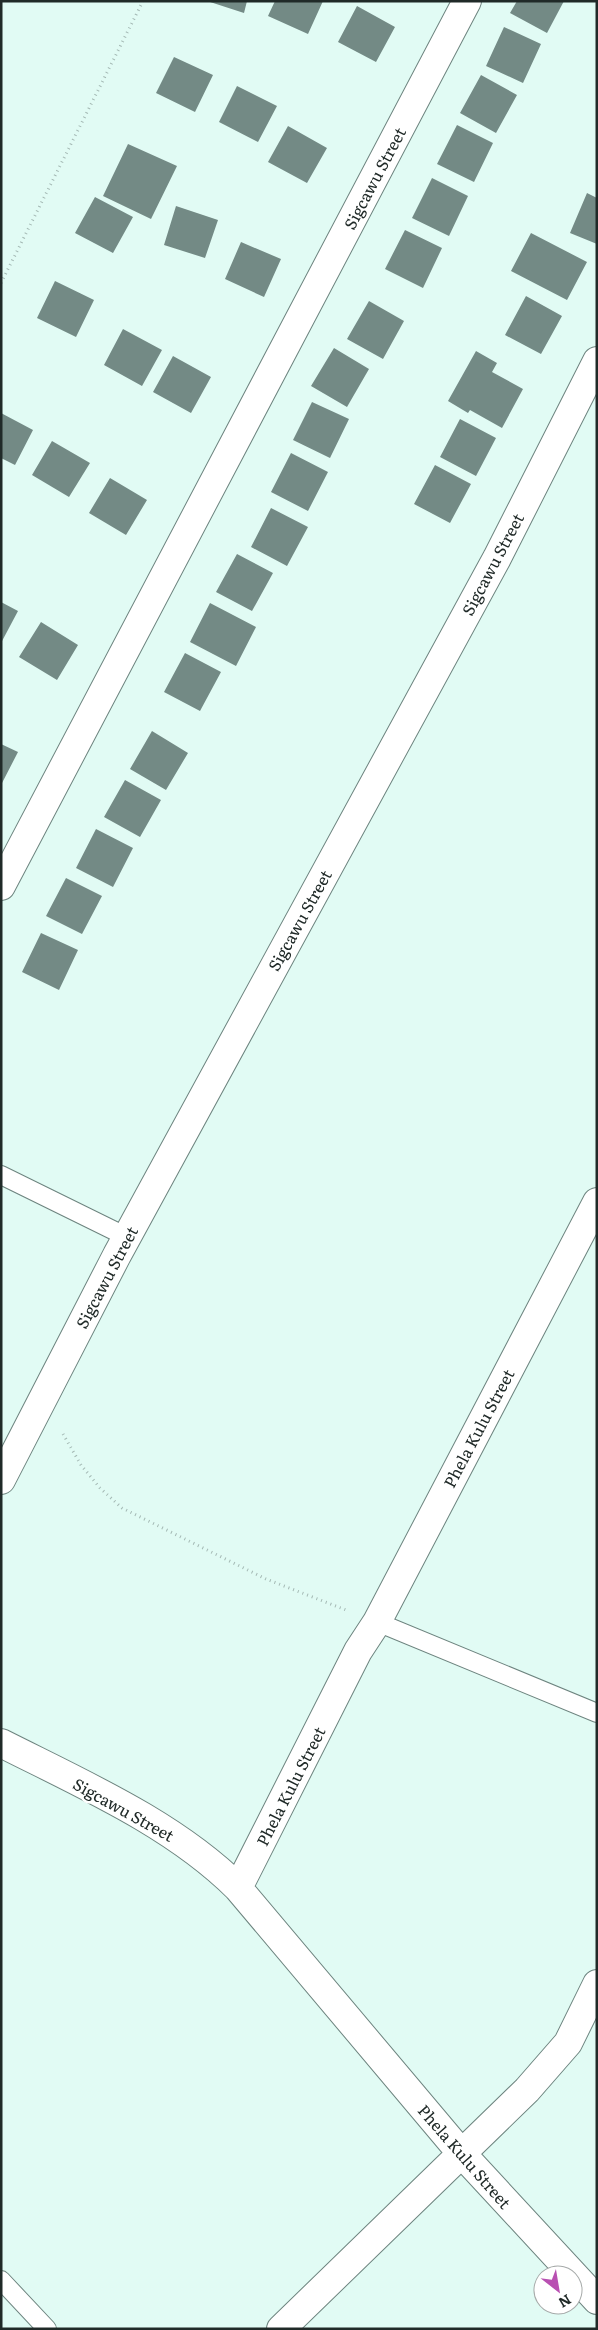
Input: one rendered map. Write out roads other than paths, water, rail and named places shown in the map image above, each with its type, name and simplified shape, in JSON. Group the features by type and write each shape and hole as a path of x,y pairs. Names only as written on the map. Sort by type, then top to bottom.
{"street":[{"name":"Sigcawu Street","path":"1,886 467,1"},
{"name":"Sigcawu Street","path":"1,1480 127,1237 497,558 597,361"},
{"name":"Phela Kulu Street","path":"597,1202 377,1622 358,1651 238,1888 462,2154 597,2300"},
{"name":"Sigcawu Street","path":"1,1743 88,1787 184,1842 217,1867 238,1888"},
{"path":"281,2329 462,2154 553,2062 590,2017 597,1984"}],"lane":[{"path":"1,1175 127,1237"},
{"path":"377,1622 597,1713"},
{"path":"1,2280 48,2329"}]}
